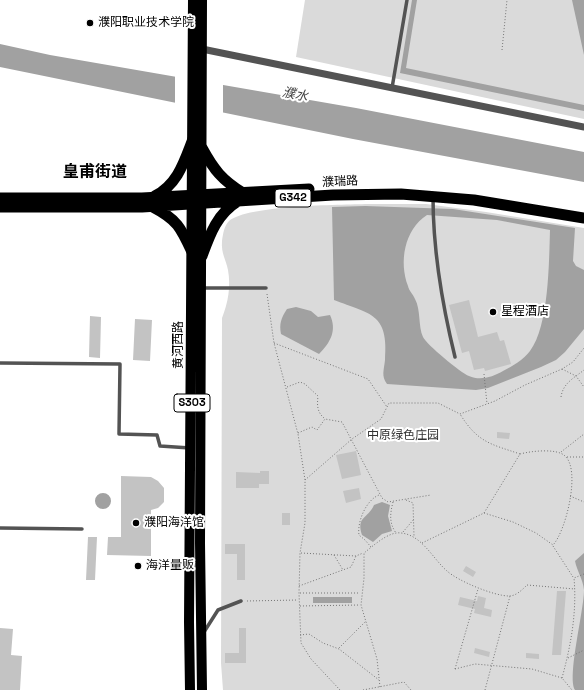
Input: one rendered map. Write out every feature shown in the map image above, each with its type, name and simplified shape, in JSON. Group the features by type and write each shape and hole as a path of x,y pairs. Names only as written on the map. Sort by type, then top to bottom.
{"highway":[{"path":"193,139 184,163 172,184 152,202 177,223 197,255 222,214 241,197 216,172 202,148"},
{"name":"濮瑞路","path":"241,197 345,187 401,187 475,193 584,211"},
{"name":"濮瑞路","path":"0,207 152,202 241,197 365,194 432,196 504,204 584,218"},
{"name":"濮瑞路","path":"0,198 152,202"}],"main road":[{"name":"黄河西路","path":"190,690 189,622 191,448 198,199 202,148 198,116 198,66 193,0"},
{"name":"黄河西路","path":"198,66 202,49 202,0"},
{"name":"黄河西路","path":"198,116 193,139 198,199"},
{"name":"黄河西路","path":"197,255 202,288 200,543 202,690"}],"street":[{"path":"202,49 584,127"}],"lane":[{"path":"392,88 407,0"},
{"path":"432,196 433,222 442,303 455,357"},
{"path":"202,288 266,288"},
{"path":"0,363 120,364 119,434 157,435 160,446 191,448"},
{"path":"0,528 82,529"},
{"path":"202,636 218,610 241,601"}],"path":[{"path":"502,50 507,0"},
{"path":"266,288 274,343 298,434 305,480 304,523 300,554 299,586 301,643 311,659 340,690"},
{"path":"274,343 368,379 387,407"},
{"path":"460,414 487,404 525,384 562,369 572,362 584,348"},
{"path":"562,369 576,376 584,387"},
{"path":"561,397 562,389 584,370"},
{"path":"484,374 487,404"},
{"path":"286,388 300,382 305,384 318,396 317,406 319,414 324,419 342,422 380,494 388,502 431,495"},
{"path":"305,480 352,439 381,419 390,403 438,403 460,414 474,432 486,443 520,454 532,451 561,453 566,457 571,471 569,510 559,538 553,545"},
{"path":"298,434 312,427 317,430 324,419"},
{"path":"561,453 584,434"},
{"path":"422,543 484,513 520,454"},
{"path":"566,457 584,457"},
{"path":"371,548 359,535 359,521 362,513 374,497 380,494"},
{"path":"570,496 584,502"},
{"path":"406,499 413,503 414,537"},
{"path":"393,501 390,520 396,533"},
{"path":"484,513 513,522 536,533 553,545 574,578 574,621 568,658 562,678"},
{"path":"402,532 414,519"},
{"path":"300,554 356,556 364,553 396,533 402,532 414,537 422,543 448,572 478,589 510,596 516,594 527,585 575,589"},
{"path":"364,553 364,578 361,593 361,604 377,659 380,687"},
{"path":"334,555 343,570"},
{"path":"299,586 351,566 356,556"},
{"path":"574,578 584,574"},
{"path":"478,589 455,669 475,664 492,664 532,669 562,678 572,690"},
{"path":"299,593 361,593"},
{"path":"485,690 510,596"},
{"path":"241,601 299,600"},
{"path":"299,606 361,604"},
{"path":"339,649 366,621"},
{"path":"300,635 309,634 323,643 339,649 379,680"},
{"path":"568,658 584,650"},
{"path":"363,690 404,682 411,690"}],"green space":[{"path":"305,0 584,0 584,119 296,57"},
{"name":"中原绿色庄园","path":"368,204 426,204 584,228 584,690 223,690 221,663 222,318 226,307 229,289 228,270 222,249 224,230 229,221 239,216 255,212 295,207"}],"shaded area":[{"path":"412,0 417,0 406,68 584,105 584,111 400,73"},
{"path":"572,0 584,0 584,55"},
{"path":"0,44 50,55 356,108 584,152 584,182 353,139 0,67"},
{"path":"365,206 453,209 575,228 573,261 576,266 584,270 584,329 565,352 556,360 488,388 476,390 387,384 383,376 385,345 384,333 380,324 367,313 334,300 332,207","holes":["427,215 497,220 550,230 547,293 541,326 530,351 518,362 499,373 491,377 478,378 469,376 459,370 437,352 423,337 420,328 417,303 405,277 404,257 413,229 419,221"]},
{"path":"296,307 311,311 318,317 330,315 333,326 332,336 327,345 319,354 281,334 280,324 285,312 287,309"},
{"path":"100,493 106,493 111,498 109,507 106,509 100,509 95,504 95,498"},
{"path":"382,502 390,505 388,516 392,531 382,534 373,542 362,535 360,524 372,510 374,505"},
{"path":"584,553 584,590 575,561"},
{"path":"584,590 584,690 575,690 573,683 574,658"},
{"path":"313,597 352,597 352,603 313,603"}],"pier":[{"path":"175,75 223,83 223,114 175,104"}],"building":[{"path":"469,300 478,337 497,332 500,341 504,340 511,364 485,371 484,368 474,370 469,351 462,353 449,305"},
{"path":"90,316 101,317 100,358 89,357"},
{"path":"135,319 152,320 150,361 133,360"},
{"path":"497,432 510,433 509,439 497,438"},
{"path":"356,451 361,475 342,479 336,455"},
{"path":"260,471 269,471 269,484 259,484 259,488 236,488 236,472 260,473"},
{"name":"濮阳海洋馆","path":"121,476 151,477 158,481 164,488 164,502 158,508 151,510 151,556 107,555 108,537 121,537"},
{"path":"359,488 361,499 346,503 343,491"},
{"path":"282,513 290,513 290,525 282,525"},
{"path":"88,537 97,537 95,580 86,580"},
{"path":"225,544 245,544 245,580 237,580 237,554 225,554"},
{"path":"466,566 476,572 473,577 463,571"},
{"path":"557,591 566,591 561,655 552,655"},
{"path":"478,596 486,598 484,608 492,610 491,617 474,613 475,609 458,605 460,597 477,601"},
{"path":"0,628 13,629 11,655 22,656 20,690 0,690"},
{"path":"239,628 246,628 246,663 225,663 225,653 239,653"},
{"path":"475,648 490,652 489,657 474,653"},
{"path":"526,653 539,654 539,659 526,658"}],"place":[{"name":"濮阳职业技术学院","path":"90,23"},
{"name":"星程酒店","path":"493,312"},
{"name":"濮阳海洋馆","path":"136,523"},
{"name":"海洋量贩","path":"138,566"}],"district":[{"name":"皇甫街道","path":"95,173"}],"water label":[{"name":"濮水","path":"295,95"}]}
